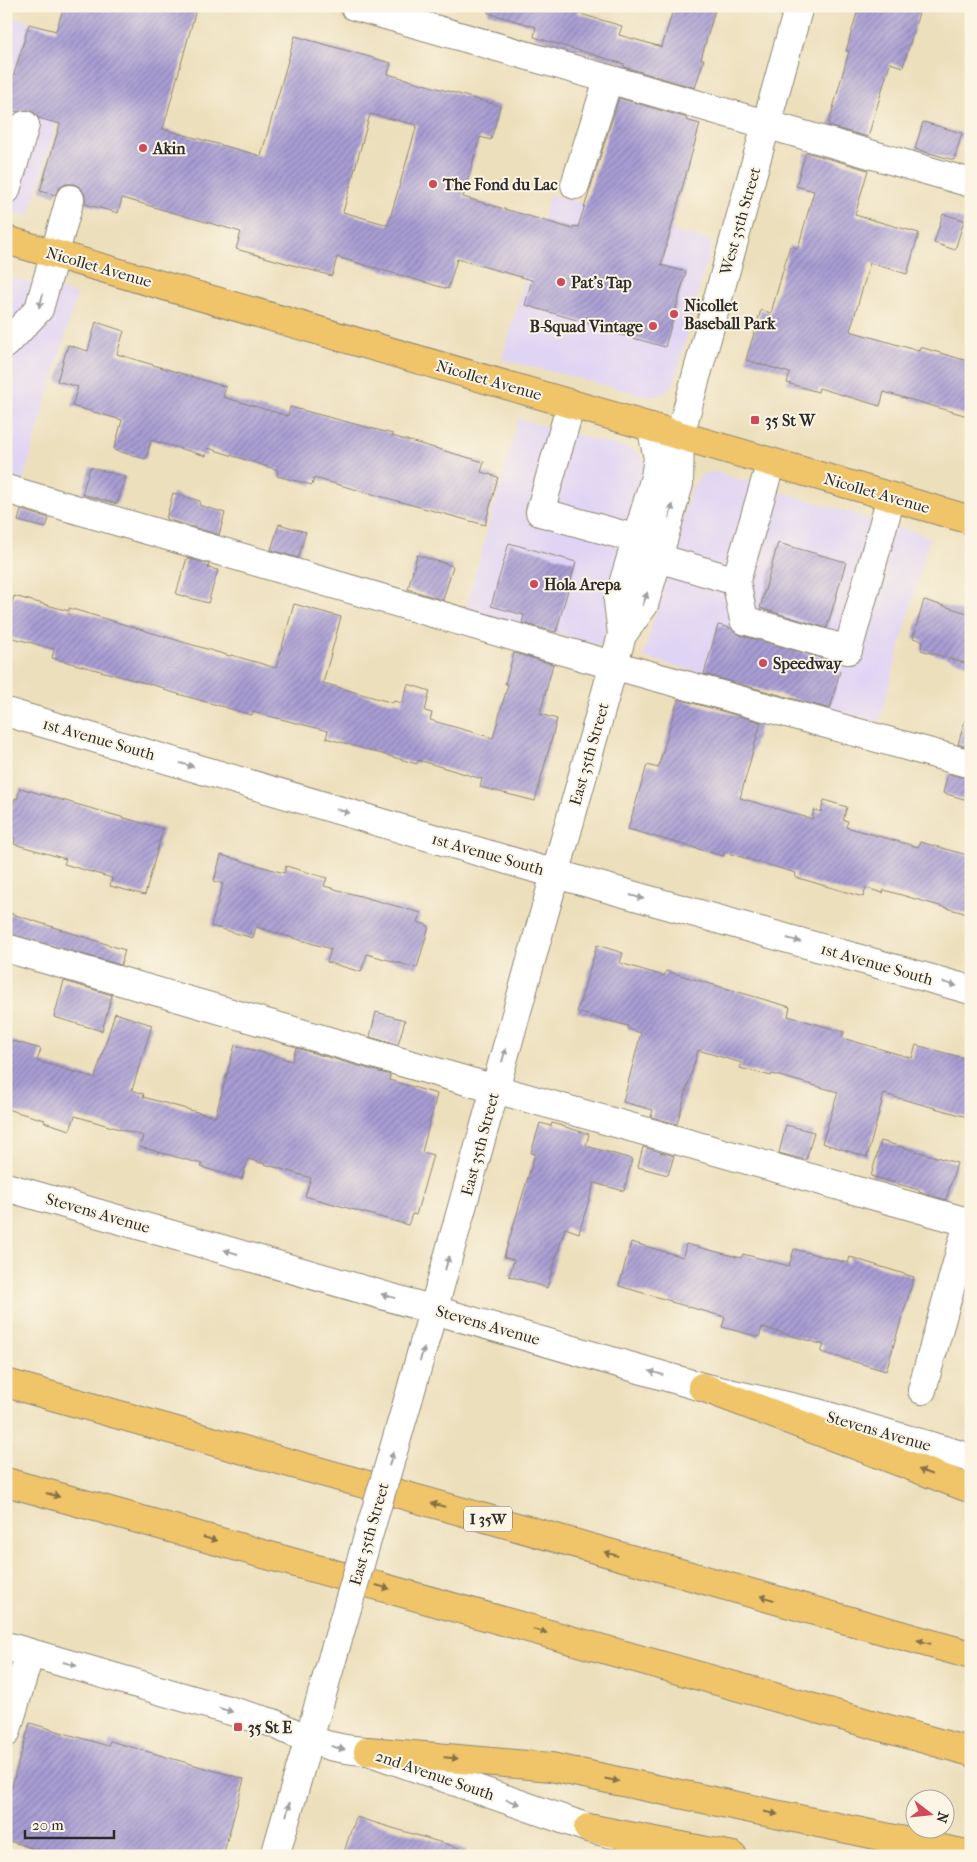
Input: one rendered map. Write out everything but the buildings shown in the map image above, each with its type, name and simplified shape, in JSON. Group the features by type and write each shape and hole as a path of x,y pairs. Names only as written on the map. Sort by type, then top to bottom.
{"main road":[{"name":"Nicollet Avenue","path":"6,240 971,520"},
{"name":"I 35W","path":"6,1383 971,1655"},
{"path":"702,1387 971,1489"},
{"path":"6,1482 971,1752"},
{"path":"368,1751 551,1767 971,1855"},
{"path":"588,1828 734,1856"}],"street":[{"path":"354,6 971,183"},
{"name":"West 35th Street","path":"680,435 799,6"},
{"path":"575,186 608,80"},
{"path":"6,190 25,125"},
{"path":"6,344 39,309 70,200"},
{"path":"571,404 540,512 637,539"},
{"path":"622,635 618,601 637,539 658,458 651,427"},
{"name":"East 35th Street","path":"275,1856 297,1774 434,1310 622,635 644,605 658,558 679,484 680,435"},
{"path":"771,462 736,581 744,620 848,650 891,497"},
{"path":"6,489 614,665 971,764"},
{"path":"658,558 736,581"},
{"name":"1st Avenue South","path":"6,712 555,874 971,990"},
{"path":"6,948 969,1223 922,1390"},
{"name":"Stevens Avenue","path":"6,1187 702,1387 817,1413 971,1458"},
{"path":"6,1733 18,1649"},
{"name":"2nd Avenue South","path":"18,1649 273,1723 308,1740 346,1751 368,1751 588,1828 692,1856"}],"shaded area":[{"path":"6,15 82,37 29,217 6,210"},
{"path":"550,194 712,242 674,383 664,393 651,397 502,359"},
{"path":"6,276 77,295 23,481 6,476"},
{"path":"518,419 636,451 645,462 648,477 601,646 466,608"},
{"path":"715,472 930,537 879,722 643,657 691,488 703,474"}],"place":[{"name":"Akin","path":"143,148"},
{"name":"The Fond du Lac","path":"433,184"},
{"name":"Pat's Tap","path":"561,282"},
{"name":"Nicollet Baseball Park","path":"674,314"},
{"name":"B-Squad Vintage","path":"653,326"},
{"name":"35 St W","path":"755,420"},
{"name":"Hola Arepa","path":"534,584"},
{"name":"Speedway","path":"763,663"},
{"name":"35 St E","path":"238,1727"}]}
